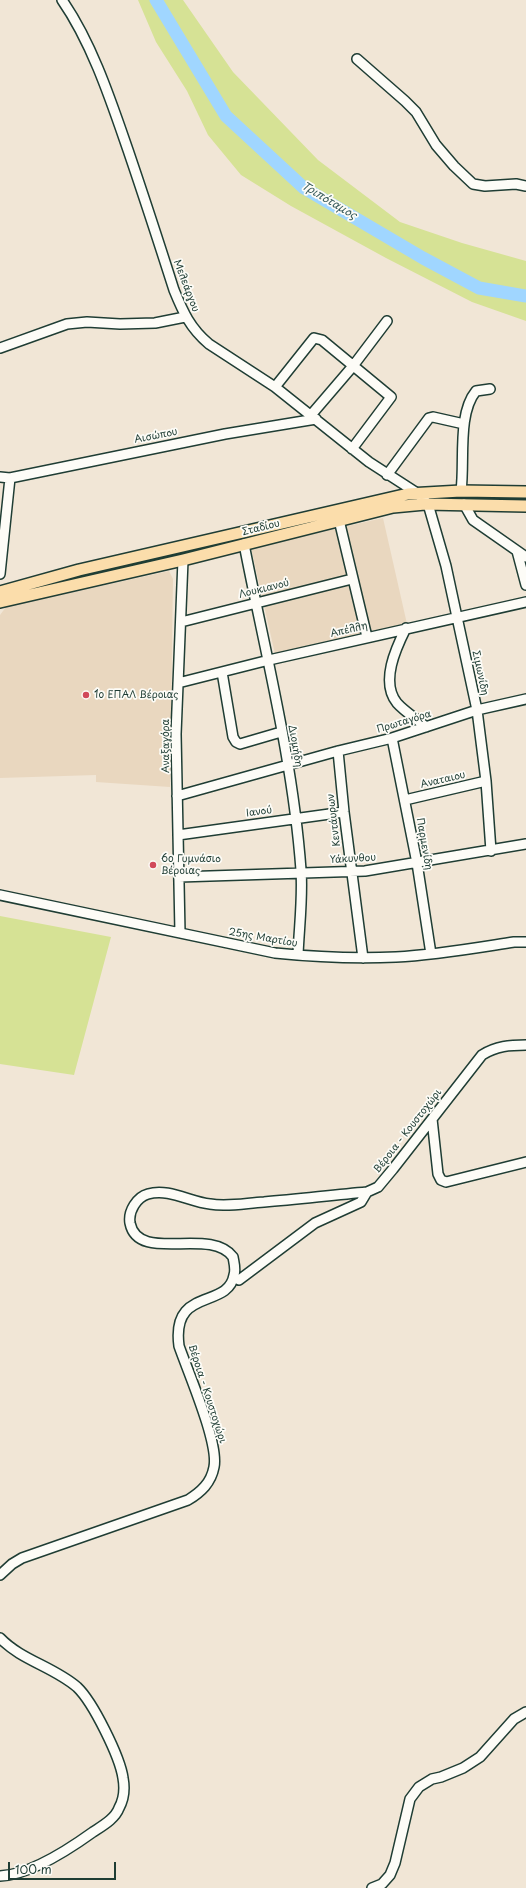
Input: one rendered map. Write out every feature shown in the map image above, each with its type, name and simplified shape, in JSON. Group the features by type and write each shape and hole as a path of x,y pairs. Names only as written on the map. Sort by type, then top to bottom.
{"main road":[{"name":"Σταδίου","path":"0,592 79,570 417,493 461,491 526,492"},
{"name":"Σταδίου","path":"0,602 183,560 393,507 428,504 526,506"}],"street":[{"name":"Μελεάργου","path":"62,0 88,48 112,104 184,316 201,337 209,344 275,387 352,449 387,475 417,493 428,504"},
{"path":"356,59 416,112 436,145 454,166 473,184 484,186 516,184 526,186"},
{"path":"0,348 66,324 87,322 120,324 155,323 184,316"},
{"path":"314,417 387,321"},
{"path":"275,387 314,338 322,340 391,397 352,449"},
{"path":"461,491 464,472 464,424 472,395 476,390 490,389"},
{"name":"Αισώπου","path":"0,477 10,478 314,417"},
{"path":"387,475 429,418 438,418 464,424"},
{"path":"0,574 10,478"},
{"name":"Σιμωνίδη","path":"428,504 446,566 477,710 486,782 491,851"},
{"path":"464,504 473,520 526,557"},
{"path":"339,520 367,637"},
{"name":"Διομήδη","path":"244,544 255,602 269,660 288,765 295,818 301,872 298,955"},
{"path":"517,551 526,585"},
{"name":"Αναξαγόρα","path":"180,933 177,796 178,683 183,560"},
{"name":"Λουκιανού","path":"181,622 352,578"},
{"name":"Απέλλη","path":"178,683 367,637 526,602"},
{"path":"406,628 392,662 390,677 392,691 396,701 426,727"},
{"path":"222,672 233,737 236,742 240,744 282,732"},
{"name":"Πρωταγόρα","path":"177,796 338,751 392,738 477,710 526,699"},
{"name":"Παρμενίδη","path":"392,738 417,863 431,954"},
{"name":"Κεντάυρων","path":"338,751 351,872 363,958"},
{"name":"Αναταιου","path":"405,800 486,782"},
{"name":"Ιανού","path":"178,835 344,812"},
{"name":"Υάκυνθου","path":"179,877 379,870 526,844"},
{"name":"25ης Μαρτίου","path":"0,895 275,953 363,958 431,954 514,942 526,942"},
{"name":"Βέροια - Κουστοχώρι","path":"0,1575 12,1564 22,1558 188,1500 199,1493 208,1483 214,1468 214,1455 208,1429 179,1346 177,1334 180,1321 186,1310 225,1290 230,1286 234,1277 239,1280 315,1223 361,1202 367,1192 381,1183 482,1055 495,1048 512,1045 526,1045"},
{"path":"432,1119 438,1174 441,1180 446,1182 526,1162"},
{"path":"234,1277 233,1257 224,1248 206,1244 151,1243 134,1235 129,1220 131,1210 135,1204 147,1194 157,1193 174,1195 193,1201 220,1206 367,1192"},
{"path":"0,1638 13,1649 62,1676 84,1694 113,1748 121,1767 124,1786 119,1809 110,1819 92,1833 33,1867 8,1876 0,1876"},
{"path":"372,1888 382,1884 390,1876 395,1864 410,1799 419,1787 432,1779 463,1768 480,1757 514,1719 526,1712"}],"shaded area":[{"path":"383,518 407,624 275,654 251,548"},
{"name":"1ο ΕΠΑΛ Βέροιας","path":"169,571 173,579 170,787 96,782 96,775 0,778 0,615 6,607"}],"green space":[{"path":"138,0 183,0 233,72 318,160 400,222 462,243 526,261 526,321 472,302 386,258 291,206 241,175 208,135 187,91 156,42"},
{"path":"0,916 111,937 74,1075 0,1064"}],"waterway":[{"name":"Τριπόταμος","path":"156,0 226,116 304,188 423,258 479,288 526,296"}],"place":[{"name":"1ο ΕΠΑΛ Βέροιας","path":"86,695"},
{"name":"6ο Γυμνάσιο Βέροιας","path":"153,865"}]}
